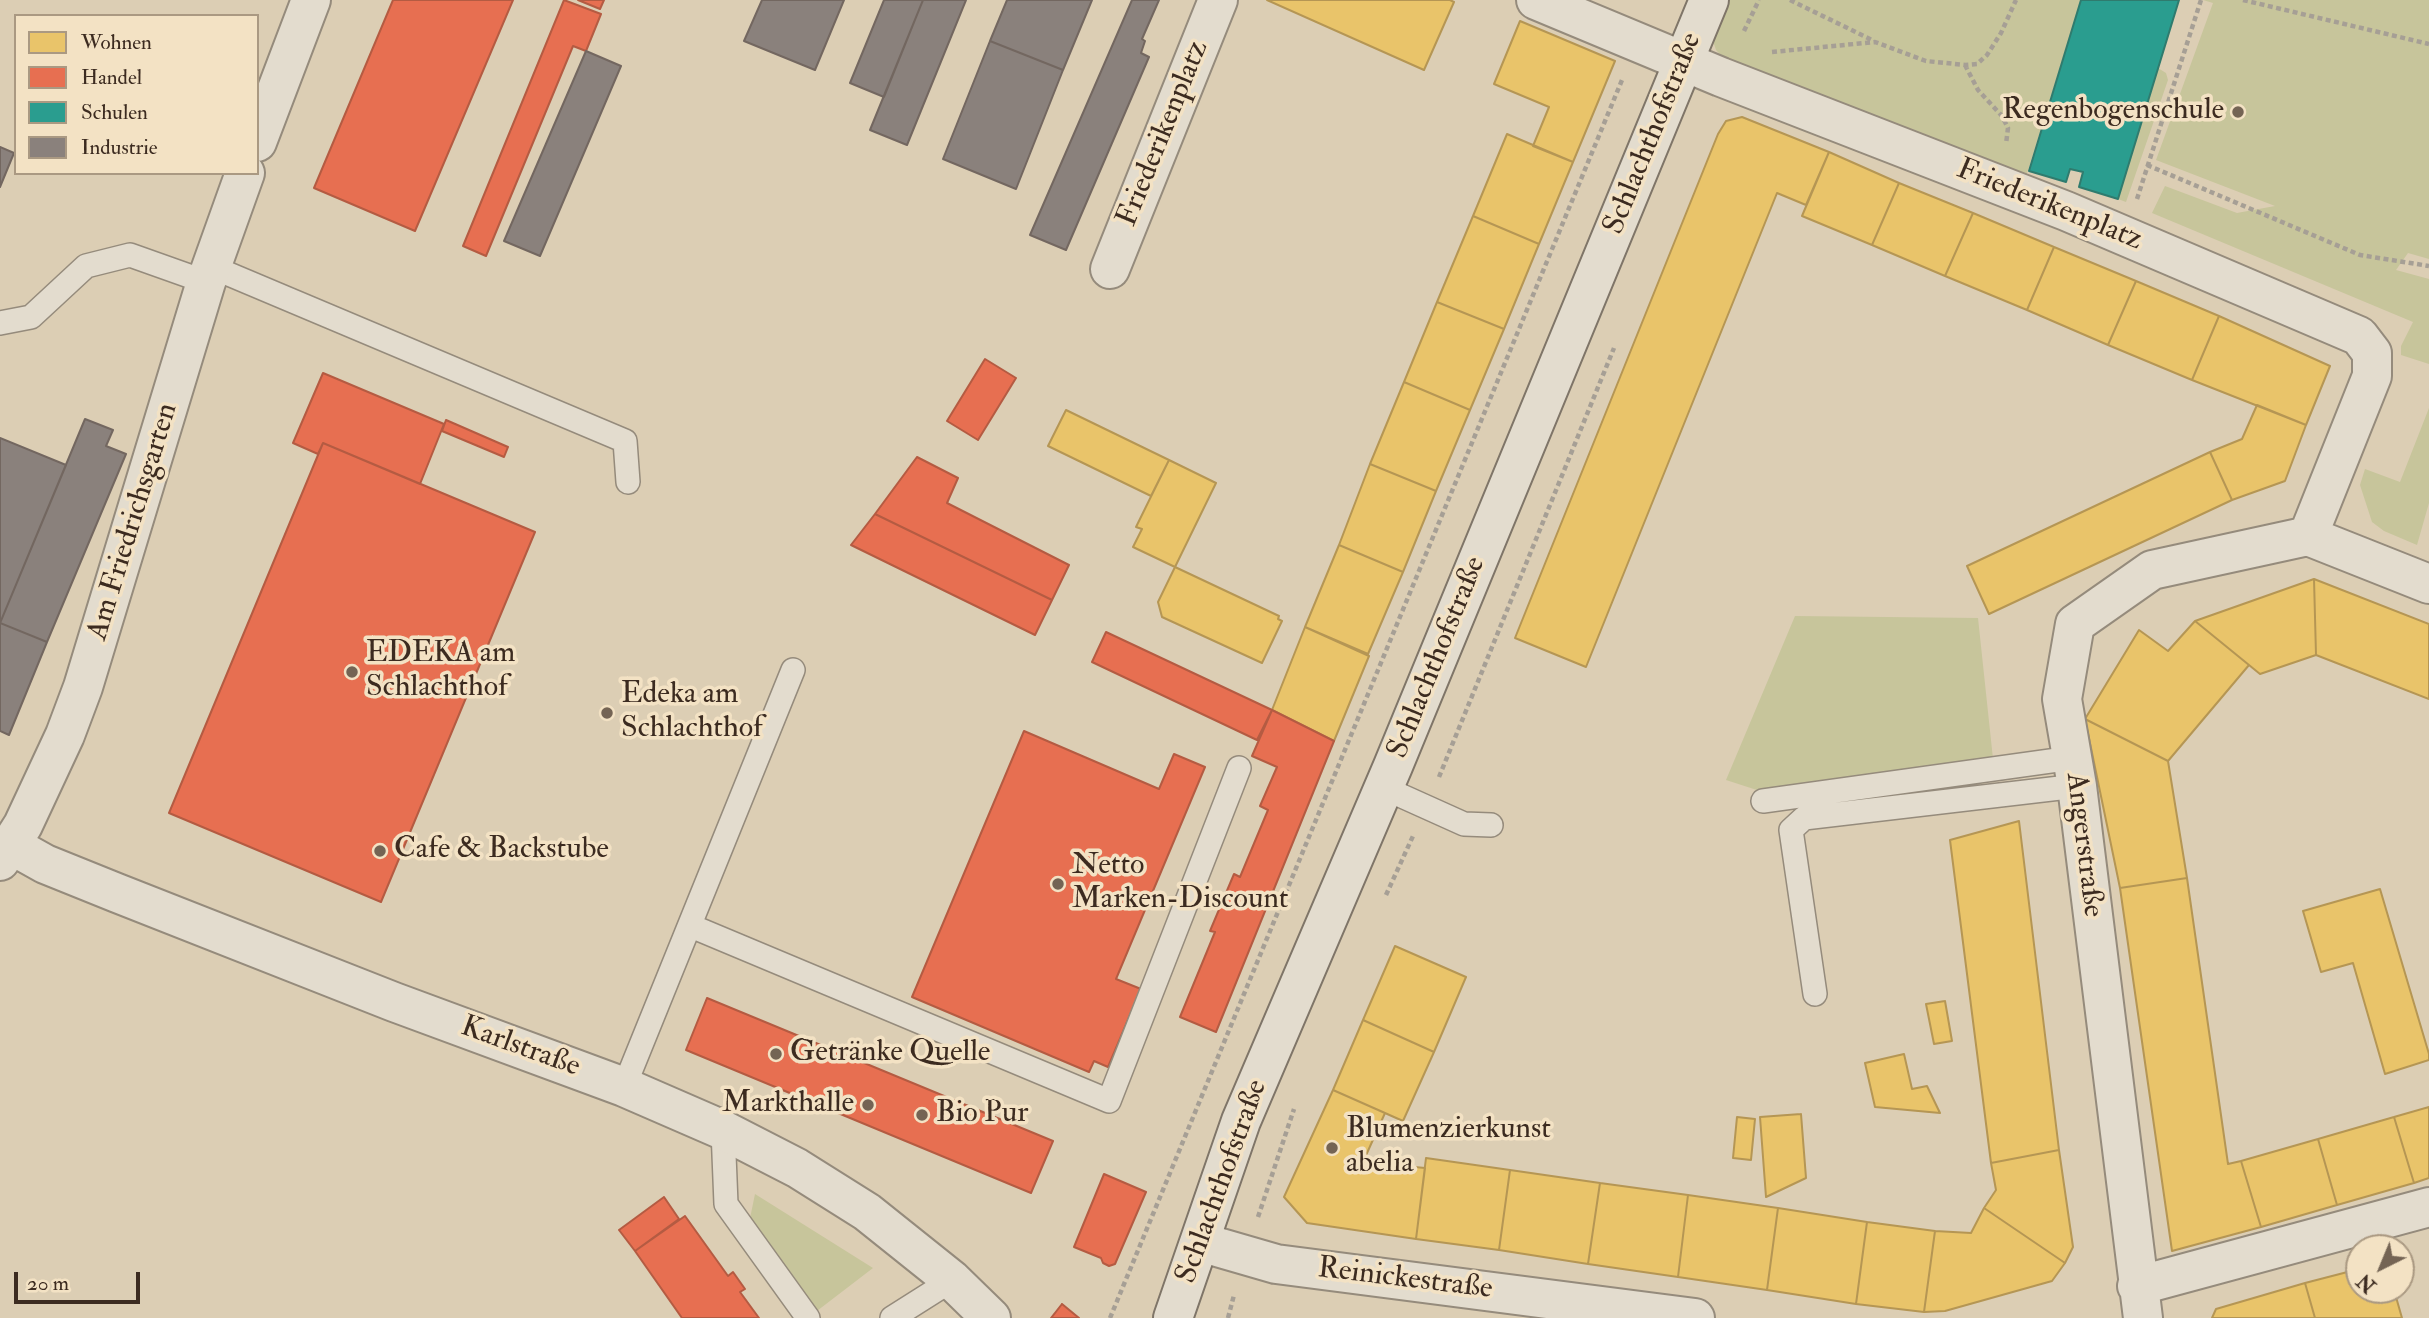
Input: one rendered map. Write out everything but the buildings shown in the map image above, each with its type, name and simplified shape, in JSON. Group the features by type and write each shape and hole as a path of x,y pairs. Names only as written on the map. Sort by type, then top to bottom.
{"street":[{"path":"259,137 311,0"},
{"name":"Friederikenplatz","path":"1110,269 1218,0"},
{"name":"Friederikenplatz","path":"1536,0 1683,61 2066,211 2359,336 2372,353 2372,376 2308,536"},
{"name":"Schlachthofstraße","path":"1173,1318 1241,1121 1384,788 1709,0"},
{"name":"Am Friedrichsgarten","path":"5,853 23,825 65,735 83,687 209,275 244,175"},
{"path":"2308,536 2429,583"},
{"name":"Angerstraße","path":"2140,1302 2074,772 2062,699 2075,624 2152,570 2308,536"},
{"name":"Karlstraße","path":"5,853 45,864 238,942 624,1087 723,1130 797,1168 867,1212 952,1280 991,1318"},
{"path":"2140,1302 2429,1207"},
{"name":"Reinickestraße","path":"1200,1242 1276,1264 1695,1318"}],"lane":[{"path":"0,323 31,317 86,266 130,255 209,275 625,441 628,482"},
{"path":"624,1087 793,670"},
{"path":"691,926 1109,1101 1239,768"},
{"path":"1763,801 2074,772"},
{"path":"1815,994 1791,830 1804,818 2074,772"},
{"path":"1384,788 1464,824 1491,825"},
{"path":"723,1130 726,1204 808,1318"},
{"path":"892,1318 952,1280"}],"path":[{"path":"1790,0 1875,42 1926,61 1965,65 1977,64 1987,55 2016,0"},
{"path":"2135,206 2201,0"},
{"path":"2243,0 2429,44"},
{"path":"1771,52 1875,42"},
{"path":"1110,1318 1638,43"},
{"path":"1965,65 1978,90 2002,116 2008,128 2007,140 1989,182"},
{"path":"2147,165 2360,255 2429,267"}],"shaded area":[{"path":"1728,0 2081,0 2024,183 1726,61 1716,50 1712,38"},
{"name":"Regenbogenschule","path":"2203,0 2429,0 2429,259 2408,253 2396,270 2429,279 2429,364 2401,355 2401,346 2413,322 2152,213 2165,186 2237,213 2275,206 2156,160 2213,3"},
{"path":"2158,68 2166,73 2168,80 2126,202 2118,199"},
{"path":"2429,408 2429,503 2417,545 2384,531 2372,522 2360,485 2365,469 2400,482"},
{"path":"1795,616 1978,618 1993,759 1763,792 1726,780"},
{"path":"755,1194 873,1268 813,1314 748,1228"}],"place":[{"name":"Regenbogenschule","path":"2238,112"},
{"name":"EDEKA am Schlachthof","path":"352,672"},
{"name":"Edeka am Schlachthof","path":"607,713"},
{"name":"Cafe & Backstube","path":"380,851"},
{"name":"Netto Marken-Discount","path":"1058,884"},
{"name":"Getränke Quelle","path":"776,1054"},
{"name":"Markthalle","path":"868,1105"},
{"name":"Bio Pur","path":"922,1115"},
{"name":"Blumenzierkunst abelia","path":"1332,1148"}]}
